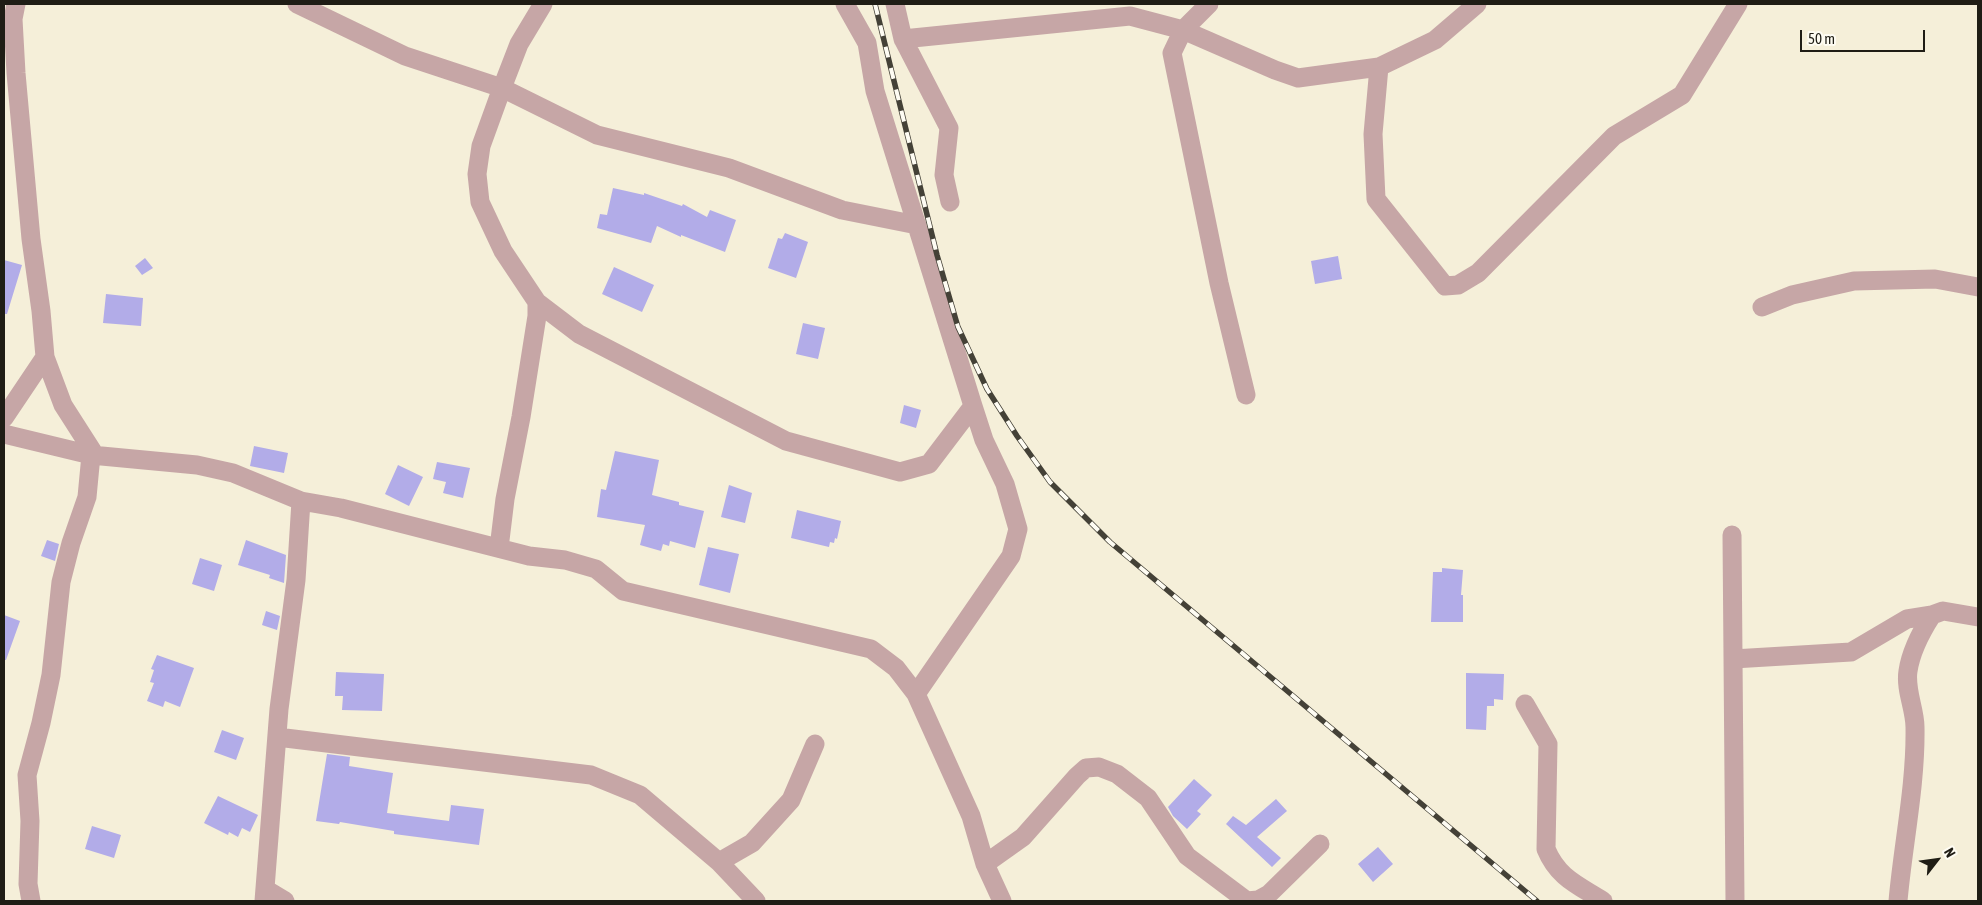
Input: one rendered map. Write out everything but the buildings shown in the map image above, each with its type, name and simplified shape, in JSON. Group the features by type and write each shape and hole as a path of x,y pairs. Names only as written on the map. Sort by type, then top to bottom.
{"street":[{"path":"16,4 13,19 16,73 31,239 45,356 63,405 93,455 88,497 61,582 51,675 41,723 26,775 30,821 28,884 31,901"},
{"path":"297,4 405,56 502,88 597,135 729,168 842,210 917,225"},
{"path":"543,4 519,44 481,146 477,174 480,202 502,251 537,302 579,334 786,441 900,472 929,464 973,406"},
{"path":"845,4 867,43 875,91 984,440 1005,484 1018,529 1010,556 916,694"},
{"path":"895,4 903,39 949,128 944,175 950,202"},
{"path":"1210,4 1183,30 1172,53 1219,283 1246,395"},
{"path":"903,39 1130,16 1183,30 1298,78 1379,67 1435,40 1476,4"},
{"path":"1379,67 1374,134 1376,200 1445,286 1458,285 1478,273 1614,136 1682,94 1738,4"},
{"path":"1762,307 1792,294 1854,281 1935,279 1978,287"},
{"path":"499,548 505,499 522,417 537,316 537,302"},
{"path":"4,418 45,356"},
{"path":"4,434 93,455 197,465 233,473 301,501 340,508 529,556 565,560 596,569 623,592 871,648 896,668 916,694 971,816 985,864 1002,901"},
{"path":"285,901 264,895 279,709 296,580 301,501"},
{"path":"1732,535 1735,901"},
{"path":"1733,659 1851,652 1906,619 1932,616 1943,611 1978,617"},
{"path":"1898,901 1913,772 1915,726 1908,687 1908,672 1917,641 1932,616"},
{"path":"1525,704 1548,744 1546,849 1551,862 1559,873 1603,901"},
{"path":"277,736 591,776 640,795 719,862 756,901"},
{"path":"719,862 752,843 792,800 815,744"},
{"path":"985,864 1023,837 1086,768 1099,767 1117,774 1148,798 1187,856 1247,901 1258,900 1269,894 1320,844"}],"railway":[{"path":"875,4 937,255 958,327 987,389 1017,436 1050,482 1110,542 1537,901"}]}
